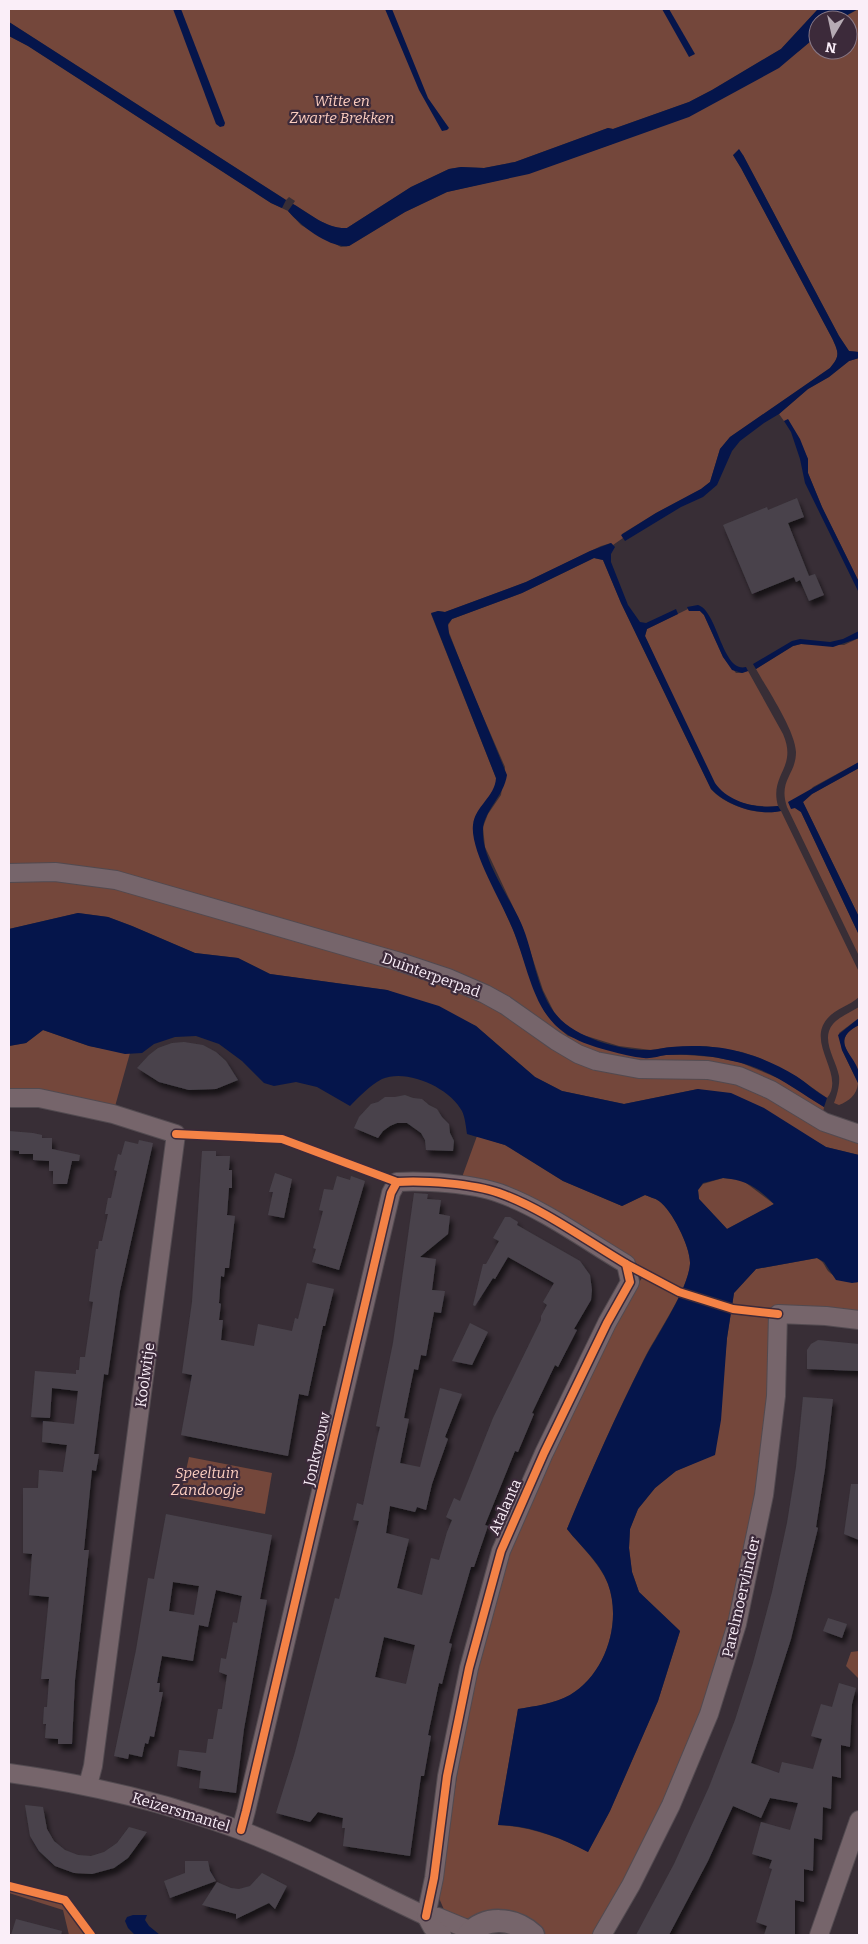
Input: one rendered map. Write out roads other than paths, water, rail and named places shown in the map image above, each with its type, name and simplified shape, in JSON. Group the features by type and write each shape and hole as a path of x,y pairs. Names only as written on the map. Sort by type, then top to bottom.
{"street":[{"name":"Duinterperpad","path":"9,874 56,872 116,880 346,946 448,978 485,994 505,1005 556,1041 578,1054 596,1061 639,1069 708,1070 739,1076 771,1090 824,1122 859,1134"},
{"name":"Koolwitje","path":"9,1098 39,1098 113,1114 176,1134 93,1766 88,1785"},
{"name":"Jonkvrouw","path":"241,1830 391,1193 397,1182 413,1180 468,1186 505,1196"},
{"name":"Atalanta","path":"426,1916 434,1878 447,1776 469,1668 501,1552 544,1454 607,1323 630,1282 626,1264 539,1212 505,1196"},
{"name":"Parelmoervlinder","path":"602,1935 632,1885 671,1805 709,1714 737,1624 764,1495 776,1396 778,1314 826,1316 859,1320"},
{"name":"Keizersmantel","path":"9,1773 88,1785 178,1809 241,1830 426,1916 438,1917 470,1933"},
{"path":"819,1935 859,1820"},
{"name":"Keizersmantel","path":"426,1916 432,1927 442,1935"},
{"path":"470,1933 492,1921 504,1921 515,1923 533,1935"}],"park label":[{"name":"Witte en Zwarte Brekken","path":"342,110"},
{"name":"Speeltuin Zandoogje","path":"207,1482"}]}
